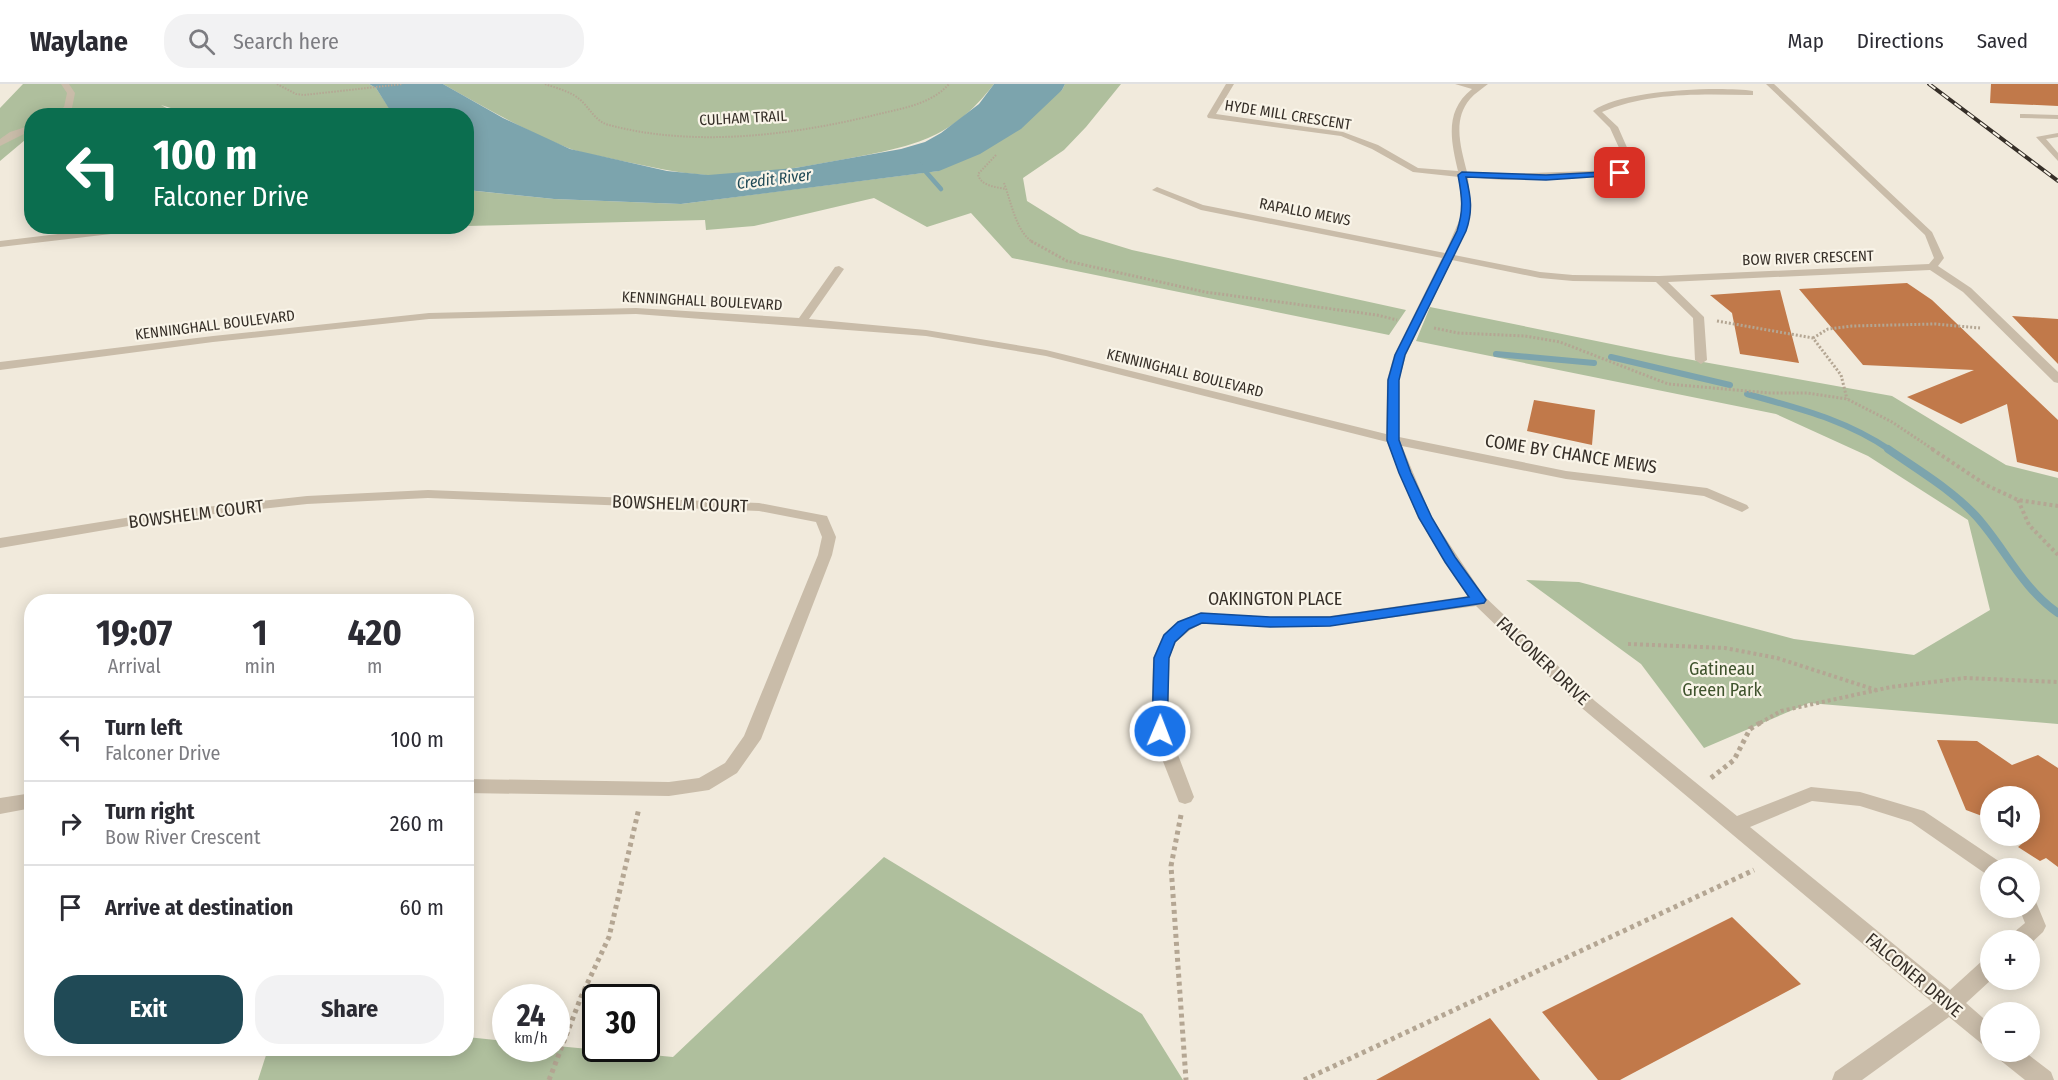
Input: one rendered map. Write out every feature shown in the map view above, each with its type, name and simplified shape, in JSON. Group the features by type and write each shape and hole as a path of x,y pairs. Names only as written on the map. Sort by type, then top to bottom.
{"street":[{"path":"65,84 71,93 68,108"},
{"name":"HYDE MILL CRESCENT","path":"1230,84 1211,116 1343,134 1375,147 1416,170 1462,175"},
{"path":"1459,84 1481,86"},
{"path":"1738,84 1750,93"},
{"path":"1770,84 1776,97 1929,234 1939,258 1932,267 1967,290 2058,379"},
{"name":"FALCONER DRIVE","path":"1481,86 1463,102 1454,123 1454,138 1468,201 1467,216 1400,355 1393,380 1393,440 1425,518 1479,600 1589,705 1980,1029"},
{"path":"1462,175 1535,177 1620,173 1629,161 1614,127 1597,111 1608,105 1713,92 1760,95"},
{"path":"2023,116 2058,117"},
{"path":"0,143 24,130"},
{"path":"2058,135 2040,137 2058,159"},
{"name":"RAPALLO MEWS","path":"1157,190 1201,207 1449,256"},
{"path":"0,244 85,234"},
{"name":"BOW RIVER CRESCENT","path":"1449,256 1540,276 1573,278 1659,279 1932,267"},
{"path":"802,322 838,269"},
{"path":"1659,279 1698,317 1701,360"},
{"name":"KENNINGHALL BOULEVARD","path":"0,366 429,316 636,311 926,333 1046,353 1393,440"},
{"name":"COME BY CHANCE MEWS","path":"1393,440 1566,475 1707,492 1742,508"},
{"name":"BOWSHELM COURT","path":"0,543 169,515 307,500 428,494 759,507 822,519 829,537 825,555 752,739 731,768 703,785 669,789 474,786"},
{"name":"OAKINGTON PLACE","path":"1185,797 1160,731 1161,658 1169,639 1184,626 1201,618 1270,622 1330,621 1479,600"},
{"path":"1735,825 1811,794 1860,799 1917,816 1980,859"},
{"path":"0,806 24,802"},
{"path":"1844,1080 1950,1004 1980,976"},
{"path":"2020,1062 2043,1080"}],"path":[{"path":"277,84 296,94 304,95 403,84"},
{"name":"CULHAM TRAIL","path":"544,84 578,98 605,125 667,133 714,135 817,128 867,118 921,103 937,95 949,84"},
{"path":"996,154 978,174 979,179 985,184 1006,189"},
{"path":"1004,183 1020,227 1029,240 1067,261 1205,292 1377,315 1458,333 1525,336 1560,342 1668,384 1770,393 1807,393 1847,399 1892,422 1986,484 2018,500 2058,506"},
{"path":"1698,317 1813,338 1828,329 1852,326 1935,324 2008,331"},
{"path":"1813,338 1840,375 1847,399"},
{"path":"2018,500 2029,525 2058,555"},
{"path":"1628,644 1725,648 1777,658 1877,690"},
{"path":"1694,791 1734,760 1750,729 1781,711 1877,690 1965,678 2058,682"},
{"path":"549,1080 581,997 609,937 643,789"},
{"path":"1185,797 1171,866 1186,1080"},
{"path":"1304,1080 1776,860"}],"green space":[{"path":"23,84 369,84 376,88 389,108 171,108 161,105 167,108 24,108 24,141 0,161 0,108"},
{"path":"443,84 994,84 962,118 928,138 910,145 794,168 759,173 706,175 672,171 574,150 520,126"},
{"path":"1065,84 1121,84 1064,150 1023,178 1027,201 1080,234 1132,250 1406,310 1389,335 1012,258 971,213 927,227 874,198 754,226 706,230 705,220 474,226 474,191 554,199 681,204 938,171 1062,90"},
{"name":"Gatineau Green Park","path":"1430,307 1670,356 1892,396 2006,465 2058,478 2058,724 1809,703 1704,748 1641,664 1526,580 1579,582 1794,639 1914,655 1990,610 1968,520 1868,456 1776,414 1416,341"},
{"path":"884,857 1142,1014 1183,1080 258,1080 266,1056 474,1056 474,1038 492,1040 492,1062 570,1062 570,1047 582,1048 582,1062 660,1062 660,1056 673,1057"}],"water":[{"name":"Credit River","path":"369,84 443,84 503,118 570,149 667,171 708,175 795,168 901,149 925,142 941,133 979,104 994,84 1065,84 1062,90 1021,129 980,154 939,171 681,204 554,199 474,191 474,108 389,108 376,88"}],"building":[{"path":"1991,84 2058,84 2058,106 1990,103"},
{"path":"1907,283 1932,300 2058,420 2058,472 2017,462 2007,404 1961,424 1907,397 1974,370 1863,365 1799,289"},
{"path":"1780,290 1799,363 1740,354 1732,313 1710,295"},
{"path":"2012,316 2058,319 2058,364"},
{"path":"1534,400 1595,410 1592,445 1527,431"},
{"path":"1937,740 1977,741 2012,765 2038,755 2058,768 2058,867 2046,858 2040,861 2040,858 2035,858 2018,847 2040,846 2040,786 1980,786 1980,815 1966,810"},
{"path":"1732,917 1801,984 1620,1080 1598,1080 1542,1012"},
{"path":"1490,1018 1540,1080 1376,1080"}],"waterway":[{"path":"919,164 941,189"},
{"path":"1496,354 1594,363"},
{"path":"1611,357 1730,385"},
{"path":"1747,394 1839,423 1890,450"},
{"path":"1888,449 1934,480 1966,506 1986,528 2023,579 2045,603 2058,613"}],"railway":[{"path":"1929,84 2058,181"}],"route":[{"path":"1160,731 1161,658 1169,639 1184,626 1201,618 1270,622 1330,621 1479,600 1425,518 1393,440 1393,380 1400,355 1467,216 1468,201 1462,175 1546,177 1620,173"}]}
